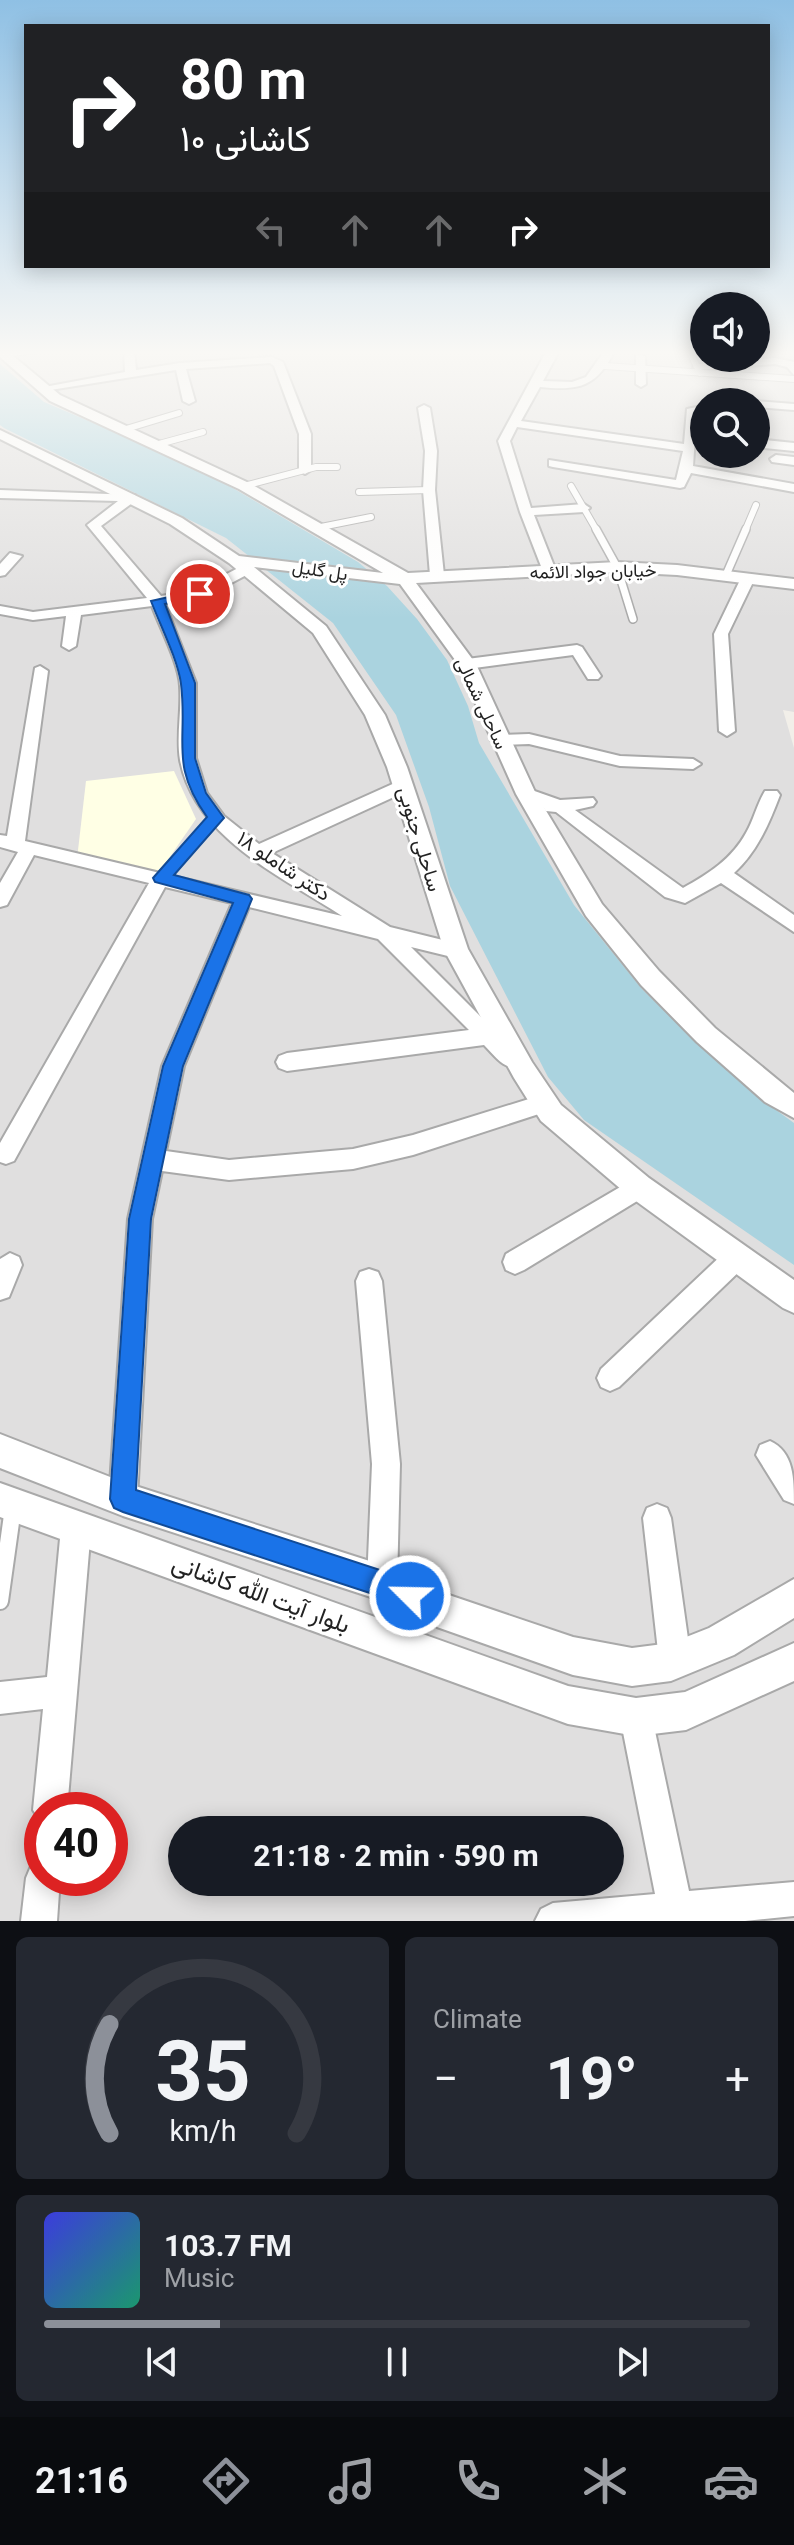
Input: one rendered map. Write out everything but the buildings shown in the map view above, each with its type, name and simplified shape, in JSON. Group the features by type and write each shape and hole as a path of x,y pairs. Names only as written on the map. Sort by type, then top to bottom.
{"street":[{"name":"ساحلی جنوبی","path":"12,440 176,521 243,563 320,630 375,715 403,786 456,950 523,1070 551,1113 639,1187 794,1298"},
{"name":"ساحلی شمالی","path":"149,440 244,486 398,579 467,664 499,740 530,801 594,910 650,978 706,1035 774,1094 794,1107"},
{"path":"305,440 305,470"},
{"path":"429,440 429,490 437,575"},
{"path":"505,440 526,512 549,571"},
{"path":"630,440 689,448"},
{"path":"553,463 680,484 687,469 690,440"},
{"path":"770,444 794,447"},
{"path":"776,459 794,461"},
{"path":"687,469 794,488"},
{"path":"0,494 131,498"},
{"name":"دکتر شاملو ۱۸","path":"131,498 94,525 157,601 188,683 188,758 199,794 216,818 257,852 386,934"},
{"path":"526,512 584,508"},
{"path":"0,572 15,556"},
{"path":"0,610 33,616 200,594 243,563"},
{"name":"پل گلیل","path":"243,563 398,579"},
{"name":"خیابان جواد الائمه","path":"398,579 503,567 549,571 617,567 726,575 794,584"},
{"path":"727,731 721,634 748,578"},
{"path":"69,646 74,612"},
{"path":"467,664 577,650 593,676"},
{"path":"0,900 15,844 40,671"},
{"path":"499,740 529,739 620,761 693,764"},
{"path":"257,852 403,786"},
{"path":"559,806 672,892 685,896 723,875 757,835 771,795"},
{"path":"530,801 559,806 587,802"},
{"path":"15,844 456,950"},
{"path":"723,875 794,925"},
{"path":"6,1154 161,878"},
{"path":"123,1499 140,1219 173,1066 243,899"},
{"path":"386,934 523,1070"},
{"path":"287,1062 487,1036"},
{"path":"153,1160 229,1170 353,1159 413,1145 545,1103"},
{"path":"515,1262 639,1187"},
{"path":"610,1378 736,1258"},
{"path":"369,1281 386,1464 382,1583"},
{"path":"0,1451 123,1499 382,1583 437,1609 573,1656 632,1667 675,1660 721,1642 794,1597"},
{"path":"770,1455 794,1490"},
{"name":"بلوار آیت الله کاشانی","path":"7,1502 568,1705 636,1717 686,1711 794,1662"},
{"path":"657,1518 675,1660"},
{"path":"52,1792 76,1528"},
{"path":"0,1698 60,1691"},
{"path":"636,1717 677,1914"},
{"path":"39,1921 41,1896"},
{"path":"553,1921 677,1914 794,1899"}],"lane":[{"path":"159,444 175,440"},
{"path":"244,486 305,470 337,467"},
{"path":"571,486 617,567 633,619"},
{"path":"359,492 429,490"},
{"path":"726,575 756,505"},
{"path":"316,528 371,517"},
{"path":"161,878 216,818"},
{"path":"0,1601 7,1502"}],"shaded area":[{"path":"0,440 690,440 690,468 770,468 770,440 794,440 794,712 783,710 794,748 794,1921 0,1921"},
{"path":"174,771 196,819 156,877 77,859 86,781"}],"water":[{"path":"28,440 132,440 199,468 358,562 387,586 417,619 447,660 468,706 479,743 574,905 642,989 699,1045 757,1096 794,1123 794,1265 584,1120 548,1077 450,886 429,807 396,715 333,623 226,538"}],"route":[{"path":"200,594 157,601 188,683 188,758 199,794 216,818 161,878 243,899 173,1066 140,1219 123,1499 382,1583 410,1596"}]}
